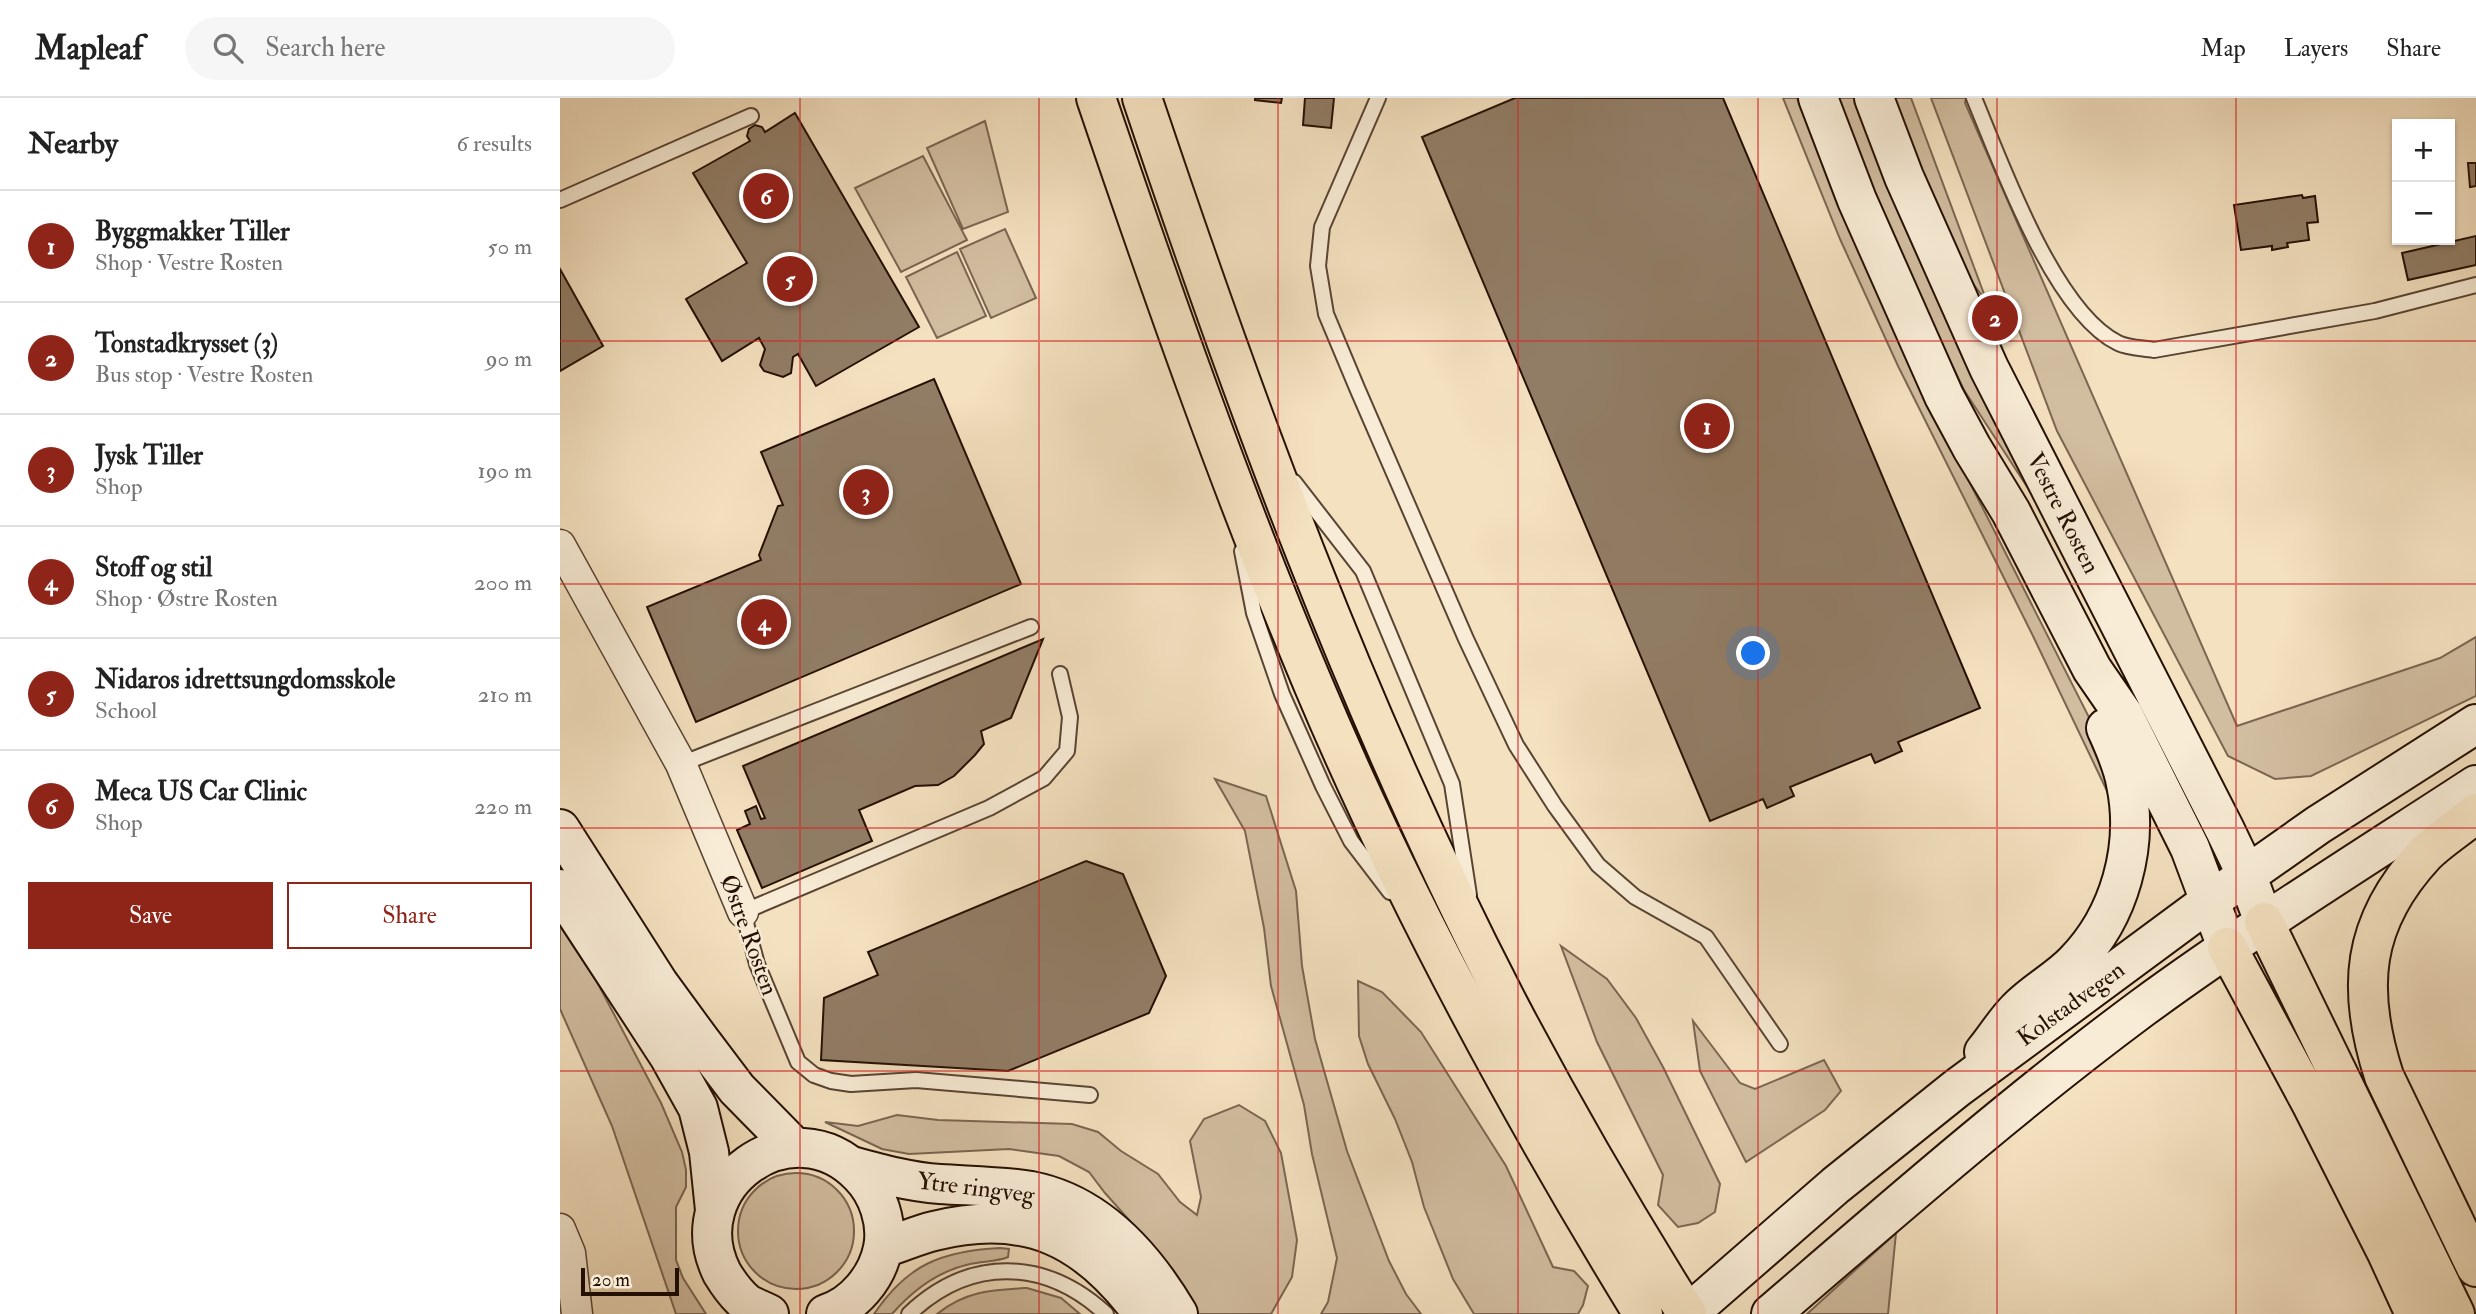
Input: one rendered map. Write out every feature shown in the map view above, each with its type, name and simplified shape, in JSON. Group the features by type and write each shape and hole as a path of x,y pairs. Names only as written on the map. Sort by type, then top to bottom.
{"highway":[{"path":"1096,98 1169,312 1318,696 1359,789 1439,955 1471,1017 1616,1234 1688,1314"},
{"path":"1142,98 1209,297 1354,670 1400,775 1616,1234 1643,1314"},
{"path":"2476,813 2426,854 2392,900 2372,946 2366,978 2373,1042 2384,1076 2476,1267"},
{"path":"2264,922 2455,1314"},
{"path":"2227,947 2324,1128 2415,1314"}],"main road":[{"name":"Vestre Rosten","path":"1818,98 1857,200 1944,396 2011,512 2092,669 2129,725 2180,826 2227,947"},
{"name":"Vestre Rosten","path":"1874,98 1905,177 1989,368 2247,876 2264,922"},
{"name":"Vestre Rosten","path":"1957,1088 2018,1009 2075,962 2099,934 2114,904 2124,873 2129,847 2130,816 2126,782 2104,725 2092,669"},
{"name":"Kolstadvegen","path":"1688,1314 1836,1185 1957,1088 2210,901 2318,825 2476,724"},
{"name":"Kolstadvegen","path":"1771,1314 1973,1142 2140,1010 2264,922 2476,785"},
{"path":"560,829 659,984 700,1040 737,1089 794,1147"},
{"path":"560,889 669,1056 698,1108 709,1152 715,1210 712,1235 716,1260 728,1283 755,1310"},
{"path":"715,1210 726,1186 744,1166 768,1152 794,1147"},
{"name":"Ytre ringveg","path":"794,1147 824,1152 852,1166 892,1178 939,1184 986,1185 1034,1192 1077,1208 1118,1236 1145,1264 1178,1314"},
{"path":"844,1309 873,1275 883,1248 884,1225 878,1203 868,1182 852,1166"},
{"name":"Ytre ringveg","path":"883,1248 934,1231 982,1223 1012,1223 1056,1236 1094,1259 1120,1284 1143,1314"}],"street":[{"name":"Østre Rosten","path":"560,545 681,764 743,912"},
{"path":"560,1229 569,1253 577,1314"}],"lane":[{"path":"1378,98 1321,227 1318,267 1326,314 1362,400 1516,745 1555,806 1598,865 1635,897 1706,937 1780,1044"},
{"path":"1974,98 2029,227 2067,294 2096,329 2119,345 2154,349 2180,345 2375,312 2476,285"},
{"path":"560,200 751,116"},
{"path":"681,764 1031,627"},
{"path":"743,912 989,808 1044,778 1067,751 1070,717 1059,674"},
{"name":"Østre Rosten","path":"743,912 757,964 798,1062 814,1075 851,1084 916,1080 1090,1094"},
{"path":"909,1314 924,1300 945,1287 976,1275 1006,1271 1043,1275 1075,1289 1106,1314"}],"shaded area":[{"path":"1783,98 1797,98 1850,230 1942,428 2097,733 2108,793 1898,366 1840,239"},
{"path":"1835,98 1862,98 2035,499 1964,390 1890,236"},
{"path":"1885,98 1911,98 1987,302 1942,243"},
{"path":"1931,98 1966,98 1965,103 2237,726 2440,658 2476,637 2476,696 2311,776 2275,779 2228,756 2057,431"},
{"path":"985,121 1008,212 963,229 927,148"},
{"path":"923,156 967,240 901,272 855,188"},
{"path":"1005,229 1036,298 991,318 960,249"},
{"path":"957,252 986,316 937,338 906,277"},
{"path":"1215,779 1266,796 1296,891 1302,966 1315,1039 1347,1151 1389,1261 1406,1294 1421,1314 1321,1314 1328,1302 1337,1258 1312,1154 1304,1105 1271,986 1264,928 1245,831"},
{"path":"560,926 597,982 661,1103 682,1152 686,1187 676,1207 676,1260 683,1278 706,1314 676,1314 612,1126 560,1009"},
{"path":"1561,946 1607,979 1636,1018 1663,1067 1720,1184 1715,1212 1698,1223 1678,1227 1658,1205 1663,1175 1597,1042"},
{"path":"1358,981 1382,992 1421,1032 1506,1166 1553,1267 1574,1271 1588,1286 1578,1314 1474,1314 1453,1279 1424,1207 1412,1162 1395,1119 1368,1064 1359,1036"},
{"path":"1693,1021 1740,1083 1755,1089 1824,1060 1841,1091 1825,1110 1746,1162 1700,1071"},
{"path":"1239,1105 1265,1121 1281,1153 1297,1240 1292,1277 1271,1314 1198,1314 1187,1292 1154,1248 1089,1172 1059,1156 1009,1149 909,1154 882,1149 825,1122 858,1126 897,1115 938,1120 1072,1124 1098,1132 1121,1151 1158,1174 1180,1202 1197,1215 1201,1197 1190,1141 1204,1119"},
{"path":"796,1173 818,1178 837,1190 849,1209 854,1231 849,1253 837,1272 818,1284 796,1289 774,1284 755,1272 743,1253 738,1231 743,1209 755,1190 774,1178"},
{"path":"1896,1233 1888,1314 1807,1314"},
{"path":"1009,1249 1008,1257 947,1271 917,1289 892,1314 874,1314 899,1283 927,1264 960,1253"},
{"path":"1027,1288 1061,1298 1080,1314 937,1314 969,1296"}],"building":[{"path":"1255,98 1282,98 1281,103"},
{"path":"1305,98 1334,98 1331,128 1303,125"},
{"path":"1515,98 1723,98 1980,708 1898,742 1902,751 1875,763 1871,754 1790,787 1794,796 1767,808 1763,799 1710,821 1422,137"},
{"path":"795,113 919,327 816,386 798,354 793,357 791,373 783,377 764,371 760,365 765,349 759,338 722,361 686,299 747,263 693,173 750,141 747,136 749,129 755,125 762,127 765,132"},
{"path":"2468,163 2476,163 2476,186 2470,187"},
{"path":"2302,195 2303,198 2315,196 2318,222 2307,223 2309,240 2287,243 2288,247 2272,250 2272,246 2241,250 2234,205"},
{"path":"2476,236 2476,265 2408,280 2402,253 2437,245 2455,245 2455,241"},
{"path":"560,269 603,346 560,371"},
{"path":"934,379 1021,584 696,722 647,607 761,560 759,555 778,506 783,505 761,452"},
{"path":"1043,639 1011,718 981,731 984,744 954,776 938,785 915,786 859,810 872,841 762,888 737,830 750,824 745,811 756,806 761,819 765,818 743,766"},
{"path":"1086,861 1123,874 1166,976 1149,1013 1008,1071 821,1060 824,998 878,975 868,952"}],"place":[{"name":"Meca US Car Clinic","path":"766,196"},
{"name":"Nidaros idrettsungdomsskole","path":"790,279"},
{"name":"Tonstadkrysset (3)","path":"1995,318"},
{"name":"Byggmakker Tiller","path":"1707,426"},
{"name":"Jysk Tiller","path":"866,492"},
{"name":"Stoff og stil","path":"764,622"}]}
